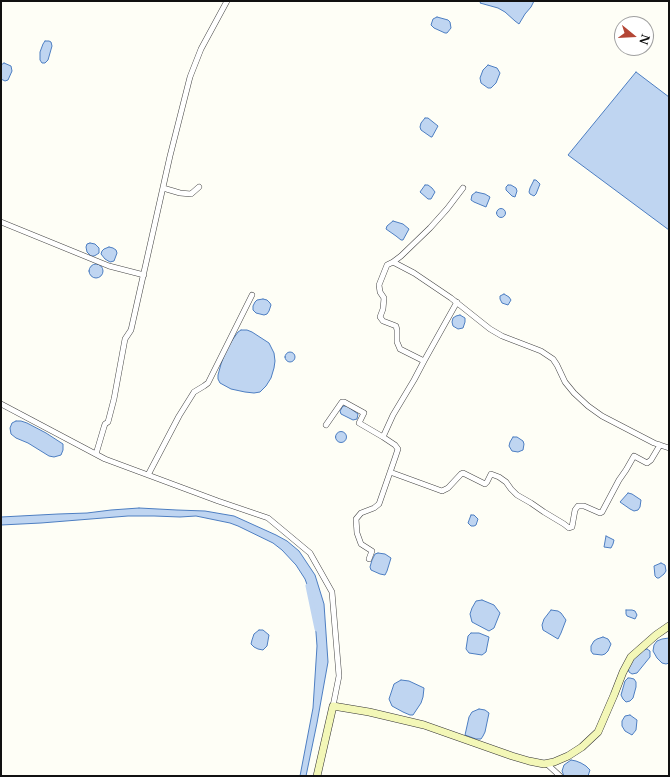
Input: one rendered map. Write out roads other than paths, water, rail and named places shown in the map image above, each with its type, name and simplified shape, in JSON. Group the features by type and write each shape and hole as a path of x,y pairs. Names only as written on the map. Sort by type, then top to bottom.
{"main road":[{"path":"317,776 333,706 369,712 424,725 529,761 544,764 554,762 568,756 582,747 598,732 623,672 631,657 656,635 669,626"}],"street":[{"path":"96,454 105,424 108,422 114,399 125,338 131,330 170,156 190,77 201,49 227,1"},
{"path":"163,188 180,193 191,194 199,187"},
{"path":"424,361 400,349 397,342 396,326 383,321 380,318 384,298 378,285 387,265 401,256 430,228 463,188"},
{"path":"1,222 109,266 144,275"},
{"path":"393,262 414,273 457,302 490,329 502,336 541,351 553,359 565,382 588,406 654,443 669,448"},
{"path":"148,475 179,416 194,392 208,383 252,295"},
{"path":"383,437 393,415 457,302"},
{"path":"326,426 342,402 344,402 364,413 359,423 392,442 398,449 379,504 374,508 361,512 356,519 357,534 361,544 372,551 369,559"},
{"path":"1,404 105,459 268,518 310,553 332,592 339,676 333,706"},
{"path":"390,472 442,491 448,488 461,474 485,484 491,474 506,482 516,495 569,528 572,527 575,510 578,506 584,506 600,513 602,512 634,456 647,463 651,460 660,445"},
{"path":"546,764 560,776"}],"water":[{"path":"481,1 534,1 519,24 505,12 498,8 480,3"},
{"path":"437,17 450,22 451,28 447,33 434,28 431,25 433,19"},
{"path":"45,41 51,42 52,46 48,60 45,63 42,63 40,60 40,52"},
{"path":"4,63 11,66 12,71 8,80 5,81 1,79 1,65"},
{"path":"488,65 497,68 500,73 496,83 491,88 488,88 481,83 480,78 483,70"},
{"path":"636,72 669,97 669,230 568,155"},
{"path":"425,118 428,118 438,126 432,137 421,130 421,123"},
{"path":"534,180 540,184 534,196 529,192"},
{"path":"425,185 428,185 435,192 431,199 428,199 420,192"},
{"path":"508,185 516,188 517,191 515,197 506,190"},
{"path":"476,192 490,197 486,207 471,200 472,195"},
{"path":"501,208 506,213 501,218 496,213"},
{"path":"393,221 403,224 409,229 403,240 386,229 387,226"},
{"path":"87,244 95,244 99,248 99,253 94,256 91,256 87,252"},
{"path":"109,247 116,250 117,253 114,261 110,262 101,254 104,249"},
{"path":"96,264 101,266 103,271 101,276 96,278 91,276 89,271 91,266"},
{"path":"504,294 511,300 508,305 502,303 500,299 500,296"},
{"path":"263,299 267,300 271,305 267,314 264,315 256,313 253,310 255,302"},
{"path":"460,315 465,318 465,322 463,328 458,329 453,326 452,322 453,318"},
{"path":"241,330 252,332 269,343 274,353 275,361 271,378 260,392 254,393 231,389 220,383 218,379 226,350"},
{"path":"288,352 292,352 294,353 294,361 288,362 285,359 285,355"},
{"path":"343,406 347,406 358,414 357,419 353,420 341,414 340,411"},
{"path":"16,421 27,423 63,444 61,455 54,457 49,456 28,443 16,438 11,434 10,428 12,423"},
{"path":"341,431 345,433 347,437 345,441 341,443 337,441 335,437 337,433"},
{"path":"513,437 517,437 523,441 523,450 518,452 512,451 509,446"},
{"path":"628,493 641,500 638,510 634,511 620,502"},
{"path":"139,508 205,511 234,516 287,541 299,551 315,575 324,604 328,662 306,776 300,776 313,708 317,646 315,619 312,598 305,579 296,565 282,550 273,543 238,526 196,516 128,516 1,525 1,517 87,513"},
{"path":"471,515 474,515 478,519 476,525 474,526 471,526 468,523"},
{"path":"606,536 614,540 611,548 604,547"},
{"path":"375,554 385,554 391,558 385,575 371,570 370,567"},
{"path":"661,563 665,565 666,571 659,578 657,578 655,576 654,566"},
{"path":"482,600 494,605 500,613 494,628 489,631 472,622 470,614 476,601"},
{"path":"551,610 561,613 566,620 558,639 543,630 542,625 544,619"},
{"path":"626,610 635,611 637,615 635,619 627,616"},
{"path":"259,630 263,630 269,635 267,646 263,650 254,647 251,644 254,634"},
{"path":"471,633 479,633 489,637 486,652 482,655 469,653 466,649 468,636"},
{"path":"603,637 608,639 611,644 608,651 602,655 593,654 591,651 591,646 594,641"},
{"path":"669,638 669,663 666,664 662,663 657,658 653,651 654,645 657,641"},
{"path":"647,649 650,651 650,657 637,673 632,674 629,672 628,668 630,663 643,650"},
{"path":"628,678 634,679 636,682 636,687 633,698 626,702 621,695 625,681"},
{"path":"401,680 409,681 424,688 421,703 413,715 392,706 389,699 394,684"},
{"path":"479,709 485,710 489,713 483,736 481,739 476,739 465,735 469,717 472,712"},
{"path":"630,715 637,720 636,730 632,735 625,731 622,726 622,721 625,716"},
{"path":"571,760 586,766 590,770 588,776 564,776 562,771 564,765"}],"waterway":[{"path":"308,586 317,629"}]}
